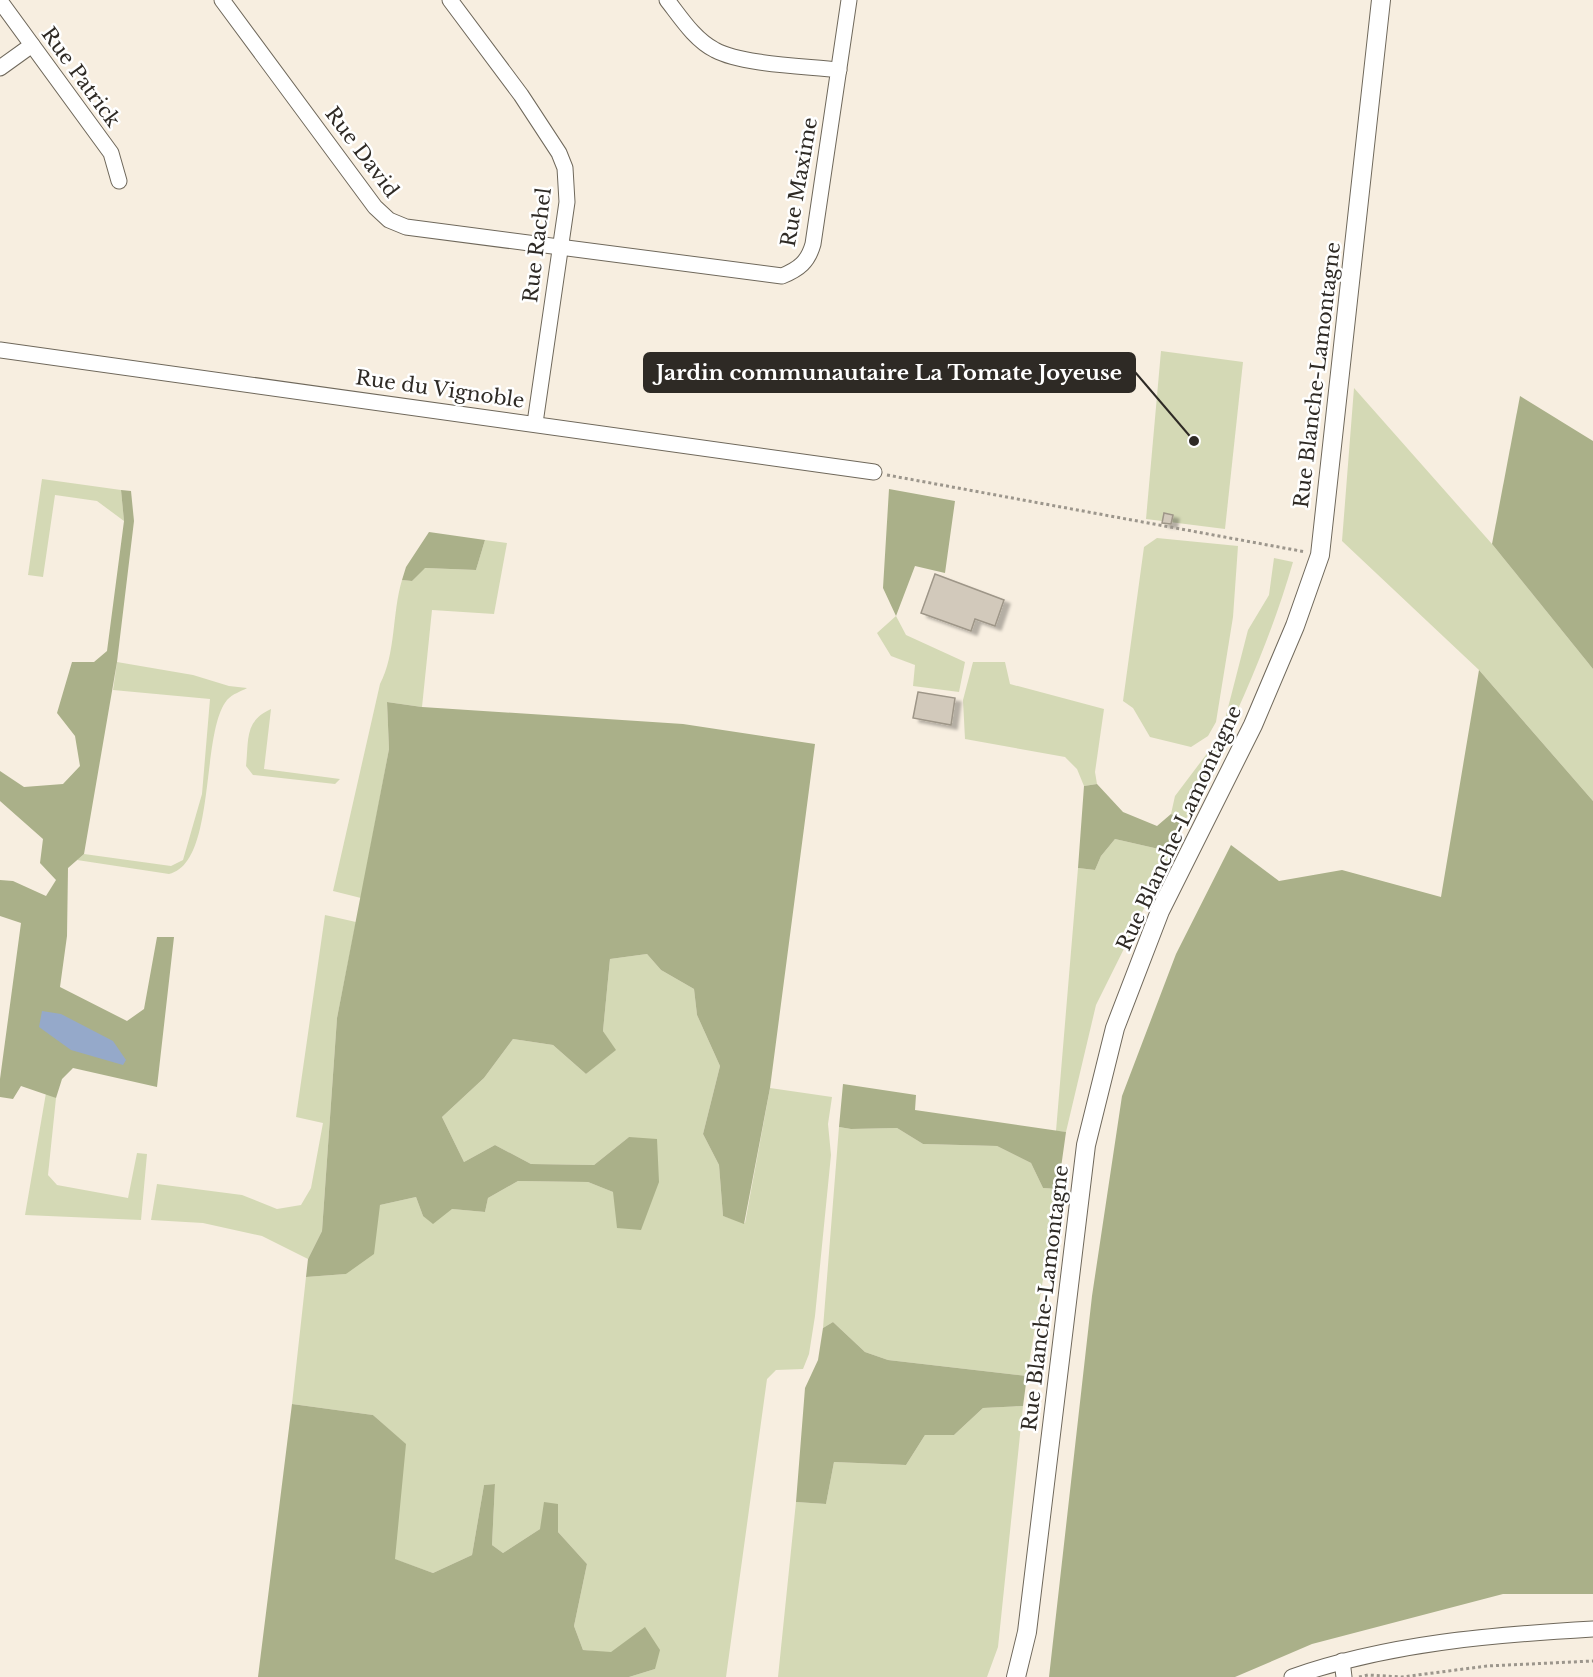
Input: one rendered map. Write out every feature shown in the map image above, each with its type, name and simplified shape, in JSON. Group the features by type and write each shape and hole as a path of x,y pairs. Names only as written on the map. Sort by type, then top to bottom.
{"street":[{"name":"Rue David","path":"222,0 375,207 389,220 406,227 559,245"},
{"name":"Rue Rachel","path":"450,0 521,95 562,160 568,185 535,423"},
{"path":"667,0 686,24 714,50 733,57 839,70"},
{"name":"Rue Maxime","path":"559,245 782,276 797,270 809,257 813,243 849,0"},
{"name":"Rue Blanche-Lamontagne","path":"1016,1677 1027,1632 1086,1145 1115,1028 1160,911 1253,726 1295,626 1320,555 1381,0"},
{"name":"Rue Patrick","path":"0,1 111,153 119,182"},
{"path":"0,68 32,45"},
{"name":"Rue du Vignoble","path":"0,350 874,472"},
{"path":"1292,1677 1342,1661 1435,1642 1593,1629"},
{"path":"1342,1661 1344,1677"}],"path":[{"path":"874,472 1257,541 1320,555"},
{"path":"1359,1677 1368,1674 1402,1677 1487,1666 1593,1661"}],"green space":[{"path":"1161,351 1243,362 1225,529 1146,519"},
{"path":"1354,388 1492,544 1593,669 1593,801 1479,670 1342,541"},
{"path":"1520,396 1593,441 1593,669 1492,544"},
{"path":"42,479 121,490 124,521 97,501 55,495 43,577 28,575"},
{"path":"889,489 955,501 945,573 915,566 896,616 883,588"},
{"path":"121,490 131,491 134,521 117,662 84,854 68,868 67,936 60,987 127,1021 144,1009 157,937 174,937 157,1087 73,1068 62,1079 56,1098 21,1086 13,1099 0,1097 0,1079 21,923 0,916 0,880 13,881 46,896 56,880 40,863 43,839 0,801 0,771 24,787 63,784 80,766 75,736 57,713 72,662 94,662 107,651 124,521"},
{"path":"429,532 485,540 476,570 425,568 412,581 402,580 406,567"},
{"path":"1157,538 1238,546 1233,617 1216,722 1208,736 1191,747 1150,737 1133,708 1123,701 1144,547"},
{"path":"485,540 507,543 494,614 432,610 422,707 387,702 389,749 361,898 333,891 380,684 389,660 402,580 412,581 424,568 476,570"},
{"path":"1274,558 1293,562 1283,596 1245,694 1185,821 1171,814 1175,796 1221,735 1248,630 1269,595"},
{"path":"896,616 906,635 965,662 959,692 913,686 915,665 891,656 877,633"},
{"path":"117,662 193,675 229,686 247,688 227,700 219,716 195,847 184,865 169,874 77,860 84,854 171,866 183,860 202,794 210,699 113,690"},
{"path":"973,662 1005,662 1010,684 1104,709 1095,772 1097,784 1084,786 1077,769 1065,757 965,739 963,700"},
{"path":"1479,670 1593,801 1593,1594 1503,1594 1312,1644 1235,1677 1049,1677 1092,1296 1122,1096 1176,954 1231,845 1279,881 1342,870 1441,897"},
{"path":"387,702 422,707 683,724 815,744 770,1088 744,1224 723,1216 719,1165 703,1134 720,1066 697,1015 694,989 661,970 647,954 610,959 603,1031 616,1050 586,1074 553,1045 513,1039 484,1078 442,1117 464,1162 495,1145 531,1164 594,1165 629,1137 657,1139 659,1182 641,1230 617,1228 613,1192 588,1182 518,1181 488,1198 485,1212 452,1209 433,1224 423,1216 416,1197 380,1205 374,1254 346,1274 306,1277 308,1259 322,1231 337,1018 389,749"},
{"path":"271,709 264,769 340,779 335,784 253,775 246,766 250,732 256,719"},
{"path":"1097,784 1123,812 1157,826 1171,814 1185,821 1172,852 1115,839 1101,856 1095,870 1078,868 1084,786"},
{"path":"1115,839 1172,852 1096,1005 1066,1132 1056,1131 1078,868 1095,870 1101,856"},
{"path":"325,915 356,922 337,1018 322,1231 308,1259 262,1236 203,1223 151,1220 157,1184 242,1195 277,1209 301,1205 311,1188 323,1123 296,1117"},
{"path":"647,954 661,970 694,989 697,1015 720,1066 703,1134 719,1165 723,1216 745,1223 770,1088 832,1097 828,1124 831,1155 809,1354 803,1369 776,1370 767,1379 726,1677 629,1677 655,1669 645,1628 611,1653 583,1650 574,1626 587,1564 558,1532 558,1504 540,1529 503,1553 492,1545 495,1484 484,1485 472,1555 433,1573 394,1559 405,1444 373,1415 292,1404 306,1277 346,1274 380,1205 416,1197 423,1216 452,1209 485,1212 488,1198 518,1181 588,1182 613,1192 629,1137 594,1165 531,1164 495,1145 464,1162 442,1117 484,1078 513,1039 553,1045 586,1074 615,1050 603,1031 610,959"},
{"path":"843,1084 916,1095 915,1110 1066,1132 1058,1189 1043,1188 1031,1163 997,1146 923,1144 897,1128 839,1127"},
{"path":"46,1093 56,1098 48,1175 57,1185 128,1198 137,1153 147,1154 141,1220 25,1215"},
{"path":"839,1127 897,1128 923,1144 997,1146 1031,1163 1043,1188 1058,1189 1027,1376 888,1360 865,1352 833,1322 823,1328"},
{"path":"833,1322 865,1352 888,1360 1027,1376 1023,1406 983,1408 954,1435 925,1435 906,1465 834,1462 826,1504 796,1502 805,1388 818,1360 823,1328"},
{"path":"292,1404 373,1415 406,1444 395,1559 433,1573 472,1555 484,1485 495,1484 492,1545 503,1553 540,1529 544,1502 558,1504 558,1532 587,1564 574,1626 583,1650 611,1652 645,1627 660,1650 655,1669 629,1677 258,1677"},
{"path":"1023,1406 998,1647 987,1677 778,1677 796,1502 826,1504 834,1462 906,1465 925,1435 954,1435 983,1408"}],"water":[{"path":"42,1011 61,1014 113,1041 126,1060 123,1065 71,1050 39,1027"}],"building":[{"path":"1164,513 1173,515 1171,524 1162,523"},
{"path":"935,574 1004,600 995,626 975,619 971,631 921,613"},
{"path":"918,692 955,698 951,725 913,718"}],"place":[{"name":"Jardin communautaire La Tomate Joyeuse","path":"1194,441"}]}
